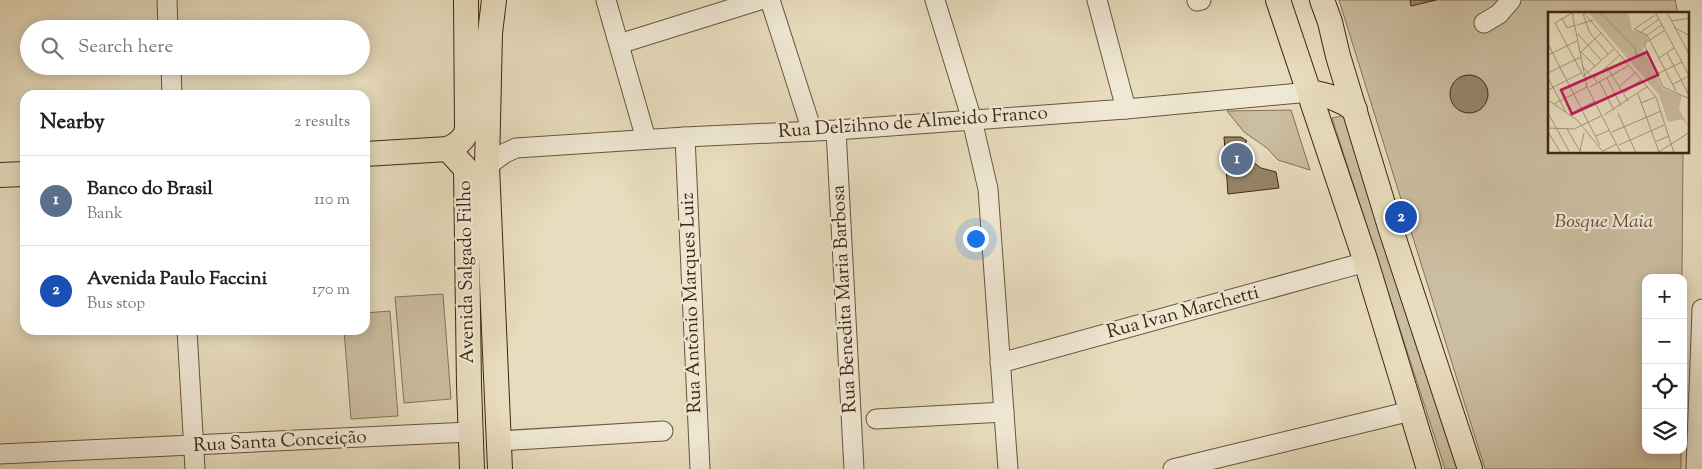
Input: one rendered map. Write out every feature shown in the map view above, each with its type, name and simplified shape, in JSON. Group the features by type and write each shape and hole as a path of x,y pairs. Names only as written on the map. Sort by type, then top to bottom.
{"main road":[{"path":"370,154 448,149 460,142 467,130 464,0"},
{"name":"Avenida Salgado Filho","path":"494,0 490,33 487,166 500,469"},
{"path":"1278,0 1366,262 1429,469"},
{"path":"1322,0 1410,288 1470,469"},
{"path":"1310,92 1334,97 1355,110"},
{"name":"Avenida Salgado Filho","path":"448,149 466,169 472,469"},
{"path":"0,176 20,174"}],"street":[{"path":"167,0 168,20"},
{"path":"606,0 646,139"},
{"path":"619,44 760,0"},
{"path":"770,0 812,131"},
{"path":"934,0 972,120 988,189 1008,469"},
{"path":"1096,0 1126,109"},
{"path":"171,75 172,90"},
{"name":"Rua Delzihno de Almeido Franco","path":"487,166 505,153 516,148 646,139 836,130 1126,109 1310,92"},
{"path":"488,124 497,136 516,148"},
{"name":"Rua Benedita Maria Barbosa","path":"836,130 854,469"},
{"name":"Rua Antônio Marques Luiz","path":"686,137 700,469"},
{"name":"Rua Ivan Marchetti","path":"1000,363 1366,262"},
{"path":"1696,469 1699,448 1702,309"},
{"path":"187,335 195,469"},
{"path":"1173,469 1411,411"},
{"path":"876,419 1004,412"},
{"path":"498,441 663,431"},
{"name":"Rua Santa Conceição","path":"0,454 194,446 365,446 470,432"}],"green space":[{"name":"Bosque Maia","path":"1339,0 1675,0 1678,12 1548,12 1548,154 1683,154 1682,274 1642,274 1642,454 1681,454 1681,469 1485,469"},
{"path":"1291,110 1310,170 1278,160 1267,148 1244,132 1227,111"},
{"path":"1345,115 1459,469 1445,469 1332,118"},
{"path":"443,294 451,399 404,403 395,297"},
{"path":"390,311 398,416 351,419 344,335 370,335 370,313"}],"building":[{"path":"1410,0 1436,0 1411,6"},
{"path":"1469,75 1483,80 1488,94 1483,108 1469,113 1455,108 1450,94 1455,80"},
{"path":"1224,137 1241,137 1247,141 1238,151 1261,168 1276,172 1279,188 1228,194"}],"place":[{"name":"Banco do Brasil","path":"1237,159"},
{"name":"Avenida Paulo Faccini","path":"1401,217"}]}
